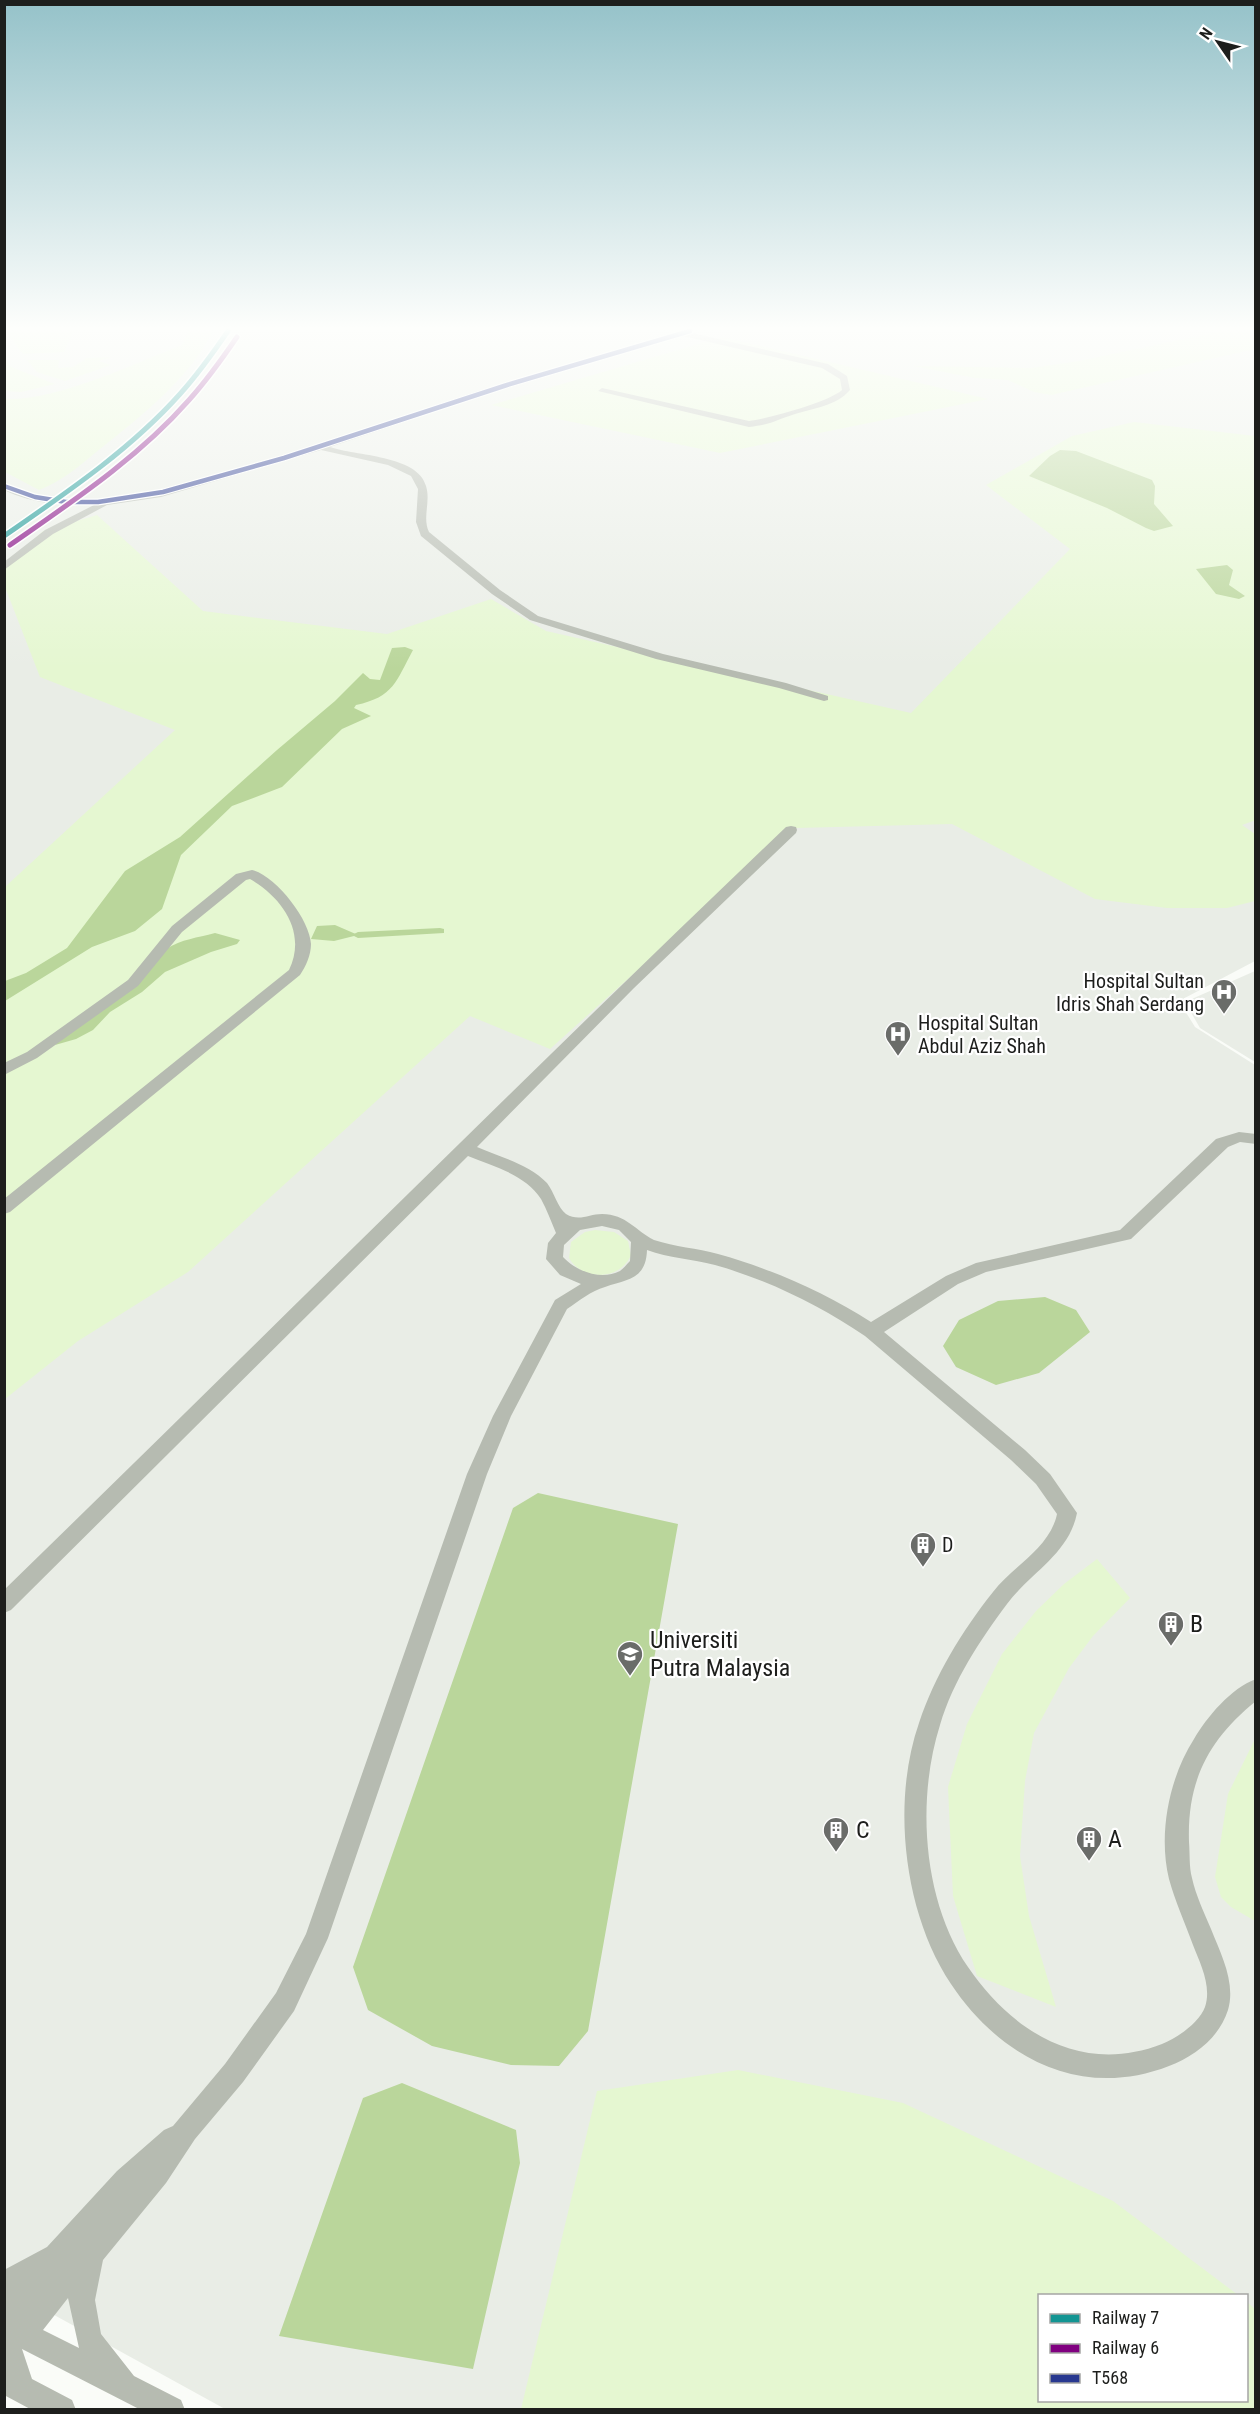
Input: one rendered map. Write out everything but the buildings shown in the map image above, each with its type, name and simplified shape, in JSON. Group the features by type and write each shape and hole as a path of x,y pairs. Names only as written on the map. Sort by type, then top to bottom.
{"street":[{"path":"4,486 27,497 45,500 106,502 138,499 177,491 331,444"},
{"path":"321,447 397,465 414,474 422,485 421,528 425,534 496,592 534,618 660,657 782,685 824,698"},
{"path":"4,567 49,532 106,502"},
{"path":"4,1604 466,1149 629,984 791,830"},
{"path":"4,1070 32,1055 133,983 177,929 241,877 252,874 259,878 295,913 302,930 303,956 295,972 4,1208"},
{"path":"871,1331 952,1280 982,1267 1125,1235 1222,1143 1239,1137 1256,1139"},
{"path":"466,1149 530,1178 546,1193 565,1224"},
{"path":"565,1224 602,1220 615,1222 625,1226 639,1240 660,1250 698,1254 736,1266 820,1299 871,1331 1018,1455 1043,1479 1067,1513 1063,1530 1006,1590 977,1628 952,1673 929,1726 921,1768 916,1816 920,1863 930,1912 945,1950 966,1988 990,2013 1025,2043 1053,2058 1088,2067 1120,2066 1158,2060 1185,2045 1203,2031 1216,2012 1220,1984 1214,1963 1180,1878 1176,1820 1182,1788 1193,1759 1229,1708 1256,1688"},
{"path":"561,1305 561,1273 554,1251 565,1224"},
{"path":"124,2386 89,2340 81,2300 91,2254 157,2174 186,2130 234,2073 285,2002 316,1938 430,1604 477,1474 502,1416 561,1305 577,1293 599,1282 625,1275 634,1267 639,1258 639,1240"},
{"path":"639,1258 660,1250"},
{"path":"556,1261 573,1277 599,1282"},
{"path":"62,2409 13,2385 8,2334 57,2254 148,2159 186,2130"},
{"path":"8,2334 48,2299 94,2243 157,2174"},
{"path":"4,2286 57,2254"},
{"path":"8,2334 171,2409"}],"shaded area":[{"name":"Universiti Putra Malaysia","path":"5,444 1255,444 1255,961 1179,1001 1195,1027 1255,1065 1255,2409 225,2409 5,2290"},
{"path":"5,444 107,444 64,477 39,490 5,472"},
{"path":"675,444 766,444 720,453"},
{"path":"1059,444 1255,444 1256,820 1242,825 1255,834 1255,901 1227,908 1167,908 1095,899 952,824 796,828 550,1049 470,1016 188,1272 78,1341 5,1399 5,887 175,730 40,677 5,587 5,565 43,531 97,515 203,611 387,634 491,599 546,631 911,713 1070,549 986,485"},
{"path":"1060,450 1076,451 1152,480 1155,486 1154,504 1173,526 1154,531 1107,508 1029,476 1050,456"},
{"path":"1227,565 1233,570 1229,585 1245,596 1239,599 1216,594 1196,569"},
{"path":"405,647 413,650 398,679 379,697 356,705 354,708 371,716 342,729 282,787 232,806 181,855 162,909 135,931 92,947 5,1001 5,981 26,973 67,948 125,871 180,837 335,701 363,673 370,679 380,680 392,648"},
{"path":"335,925 358,935 334,941 311,939 317,926"},
{"path":"215,933 240,940 237,944 211,952 165,972 142,992 110,1012 93,1030 76,1039 55,1045 166,949 184,941"},
{"name":"Hospital Sultan Idris Shah Serdang","path":"1255,971 1255,1062 1200,1028 1185,1002"},
{"path":"595,1230 614,1232 628,1241 631,1255 626,1264 618,1270 601,1275 591,1274 575,1266 569,1258 571,1242 585,1232"},
{"path":"1045,1297 1076,1310 1090,1332 1039,1373 996,1385 956,1367 943,1346 959,1320 998,1301"},
{"path":"538,1493 678,1524 588,2031 559,2066 511,2065 432,2046 368,2010 353,1967 513,1508"},
{"path":"1097,1559 1130,1598 1093,1636 1069,1668 1034,1733 1025,1781 1020,1856 1029,1916 1056,2007 977,1976 953,1896 948,1787 967,1724 1002,1654 1036,1611 1064,1584"},
{"path":"1255,1739 1255,1921 1231,1907 1221,1897 1215,1877 1228,1794"},
{"path":"738,2070 903,2103 1113,2201 1237,2294 1038,2294 1038,2402 1248,2402 1248,2303 1255,2309 1255,2409 521,2409 597,2091"},
{"path":"402,2083 516,2130 520,2163 473,2369 279,2336 363,2098"}],"waterway":[{"path":"358,935 440,931"}],"rail line":[{"name":"7","path":"4,536 68,491 129,444"},
{"name":"6","path":"10,545 106,476 145,444"}],"transit line":[{"name":"T568","path":"4,486 35,497 66,502 130,499 195,484 328,444"}],"place":[{"name":"Hospital Sultan Idris Shah Serdang","path":"1224,1015"},
{"name":"Hospital Sultan Abdul Aziz Shah","path":"898,1057"},
{"name":"D","path":"923,1568"},
{"name":"B","path":"1171,1647"},
{"name":"Universiti Putra Malaysia","path":"630,1677"},
{"name":"C","path":"836,1853"},
{"name":"A","path":"1089,1862"}]}
